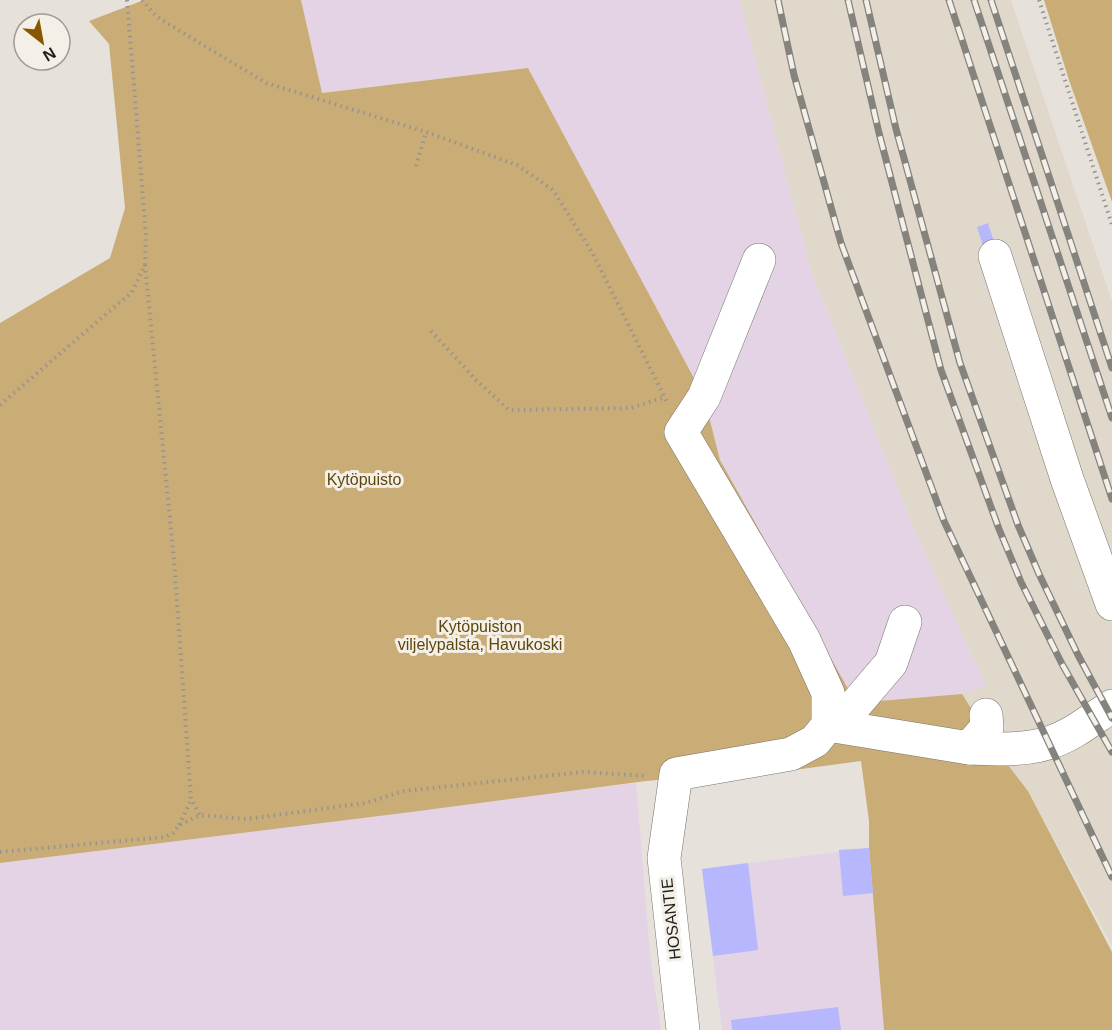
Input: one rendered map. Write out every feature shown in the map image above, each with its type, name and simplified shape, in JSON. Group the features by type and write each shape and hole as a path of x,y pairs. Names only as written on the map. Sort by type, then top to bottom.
{"street":[{"path":"995,256 1033,409 1067,479 1112,604"},
{"path":"759,260 704,397 681,432 804,640 828,693 828,725"},
{"path":"676,774 791,754 815,741 828,725 856,704 891,663 906,622"},
{"path":"828,725 969,748 1013,749 1048,743 1072,733 1112,706"},
{"path":"969,748 987,727 986,715"},
{"name":"HOSANTIE","path":"676,774 664,858 683,1030"}],"path":[{"path":"127,0 146,235 145,266 174,560 191,799 200,815"},
{"path":"142,0 157,17 266,82 426,132 517,165 553,190 593,254 681,432"},
{"path":"1039,0 1112,225"},
{"path":"416,166 426,132"},
{"path":"0,405 132,292 145,266"},
{"path":"431,331 476,380 509,410 631,408 665,397"},
{"path":"179,825 200,815 246,819 366,803 404,791 551,775 583,772 649,776 676,774"},
{"path":"0,852 165,837 173,833 179,825 191,799"}],"shaded area":[{"path":"301,0 740,0 811,270 915,531 986,686 962,694 856,704 720,460 704,397 528,68 321,93"},
{"path":"740,0 1011,0 1112,301 1112,946 1028,791 1001,756 962,694 986,686 915,531 811,270"},
{"path":"636,783 650,954 661,1030 0,1030 0,863"},
{"path":"869,848 884,1030 722,1030 702,869"}],"green space":[{"name":"Kytöpuisto","path":"144,0 301,0 322,93 528,68 704,397 720,460 856,703 962,694 1001,756 1028,791 1112,952 1112,1030 884,1030 869,848 869,821 861,761 705,782 704,776 646,781 0,863 0,323 110,258 125,208 109,44 89,21"},
{"path":"1044,0 1112,0 1112,202 1069,80"}],"building":[{"path":"988,223 994,242 983,246 977,227"},
{"path":"869,848 873,893 843,896 839,850"},
{"path":"748,863 758,950 713,956 702,869"},
{"path":"838,1007 841,1030 732,1030 731,1020"}],"railway":[{"path":"778,0 794,75 841,243 944,521 1112,877"},
{"path":"848,0 879,133 941,370 999,529 1021,582 1062,664 1112,752"},
{"path":"866,0 896,129 960,363 1018,525 1078,655 1112,718"},
{"path":"949,0 1112,499"},
{"path":"974,0 1112,418"},
{"path":"991,0 1112,368"}],"park label":[{"name":"Kytöpuiston viljelypalsta, Havukoski","path":"480,635"}]}
